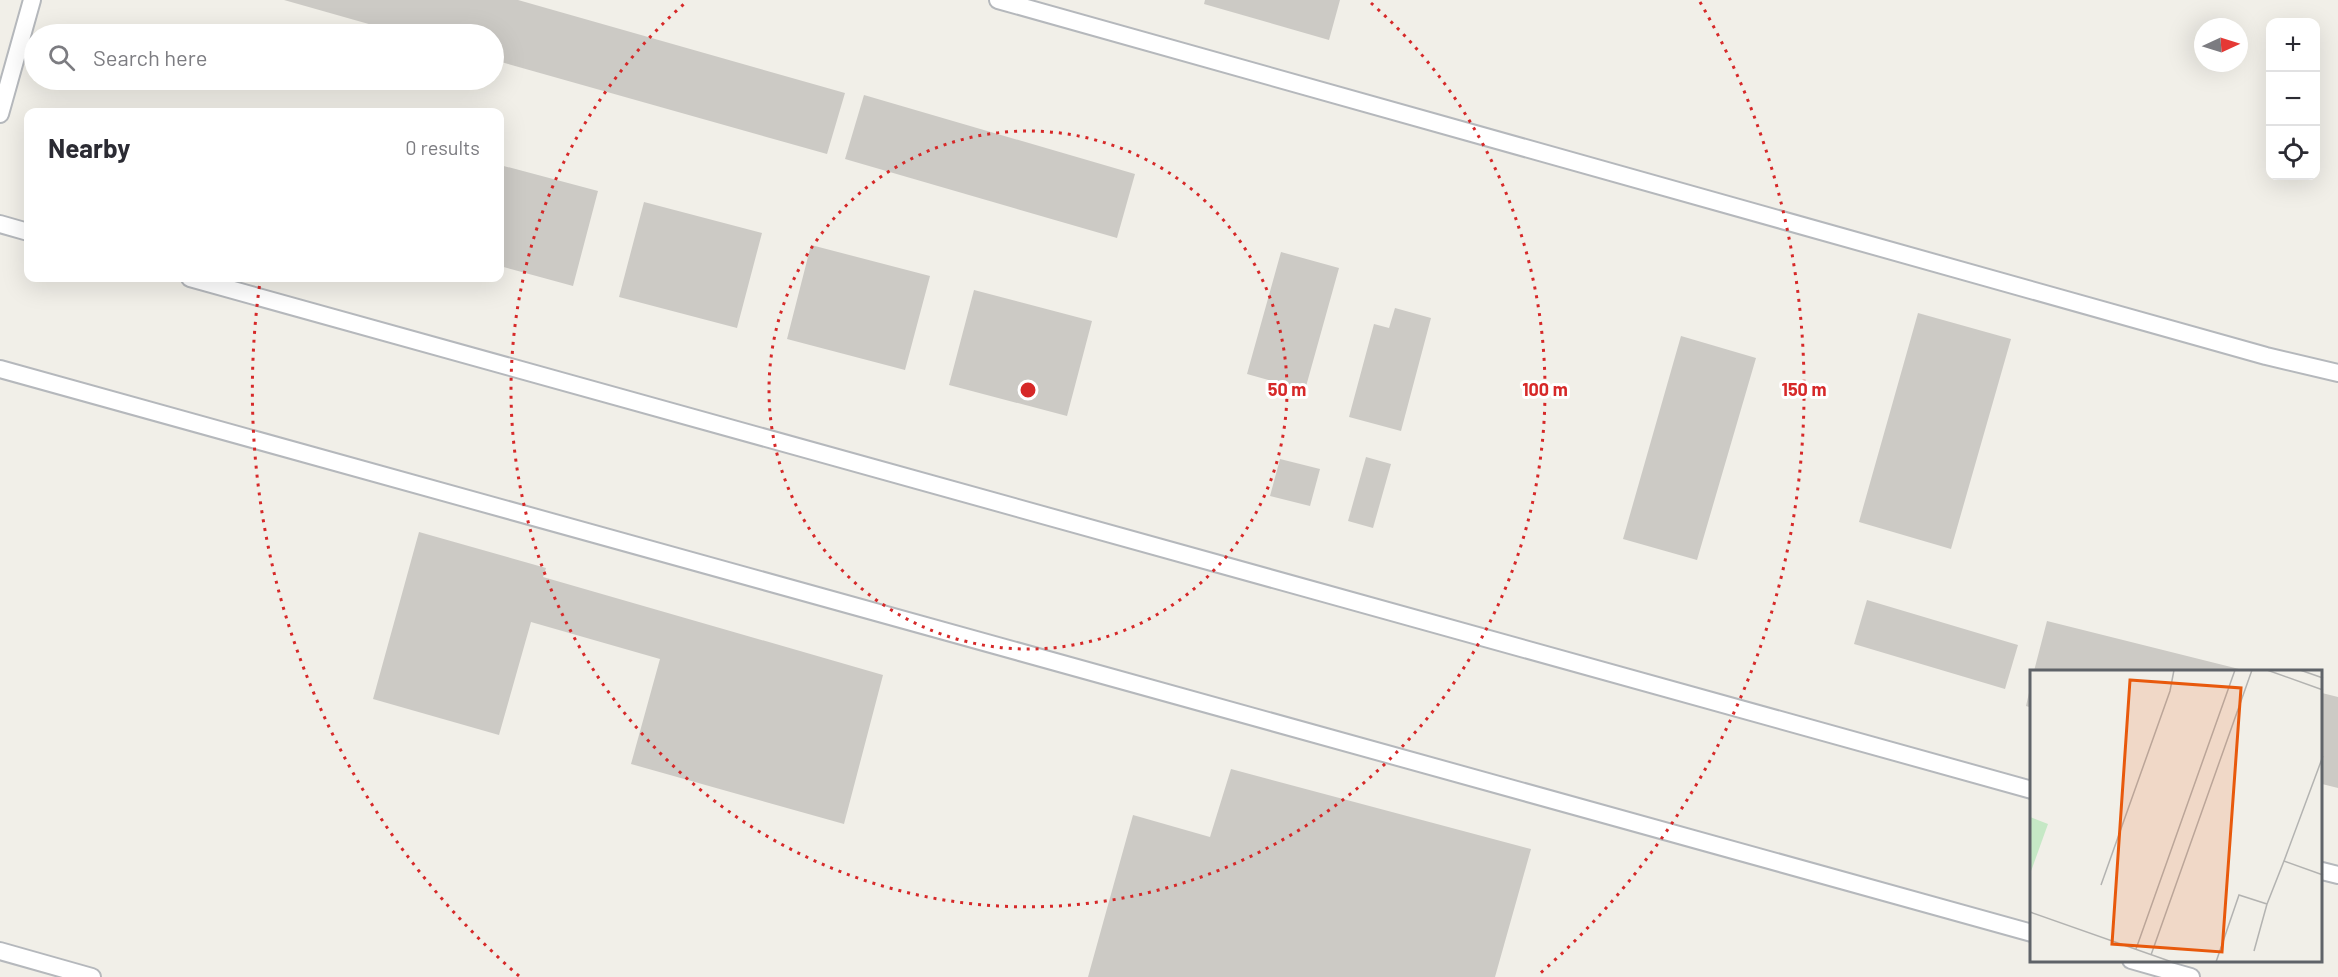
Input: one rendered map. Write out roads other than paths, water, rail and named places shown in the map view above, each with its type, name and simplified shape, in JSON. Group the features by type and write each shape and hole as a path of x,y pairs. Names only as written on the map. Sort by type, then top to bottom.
{"lane":[{"path":"25,24 32,0"},
{"path":"998,0 2266,356 2338,373"},
{"path":"0,114 24,28"},
{"path":"0,224 24,231"},
{"path":"204,282 2030,789"},
{"path":"0,369 2030,932"},
{"path":"2323,871 2338,875"},
{"path":"0,951 92,977"},
{"path":"2139,962 2191,977"}]}
